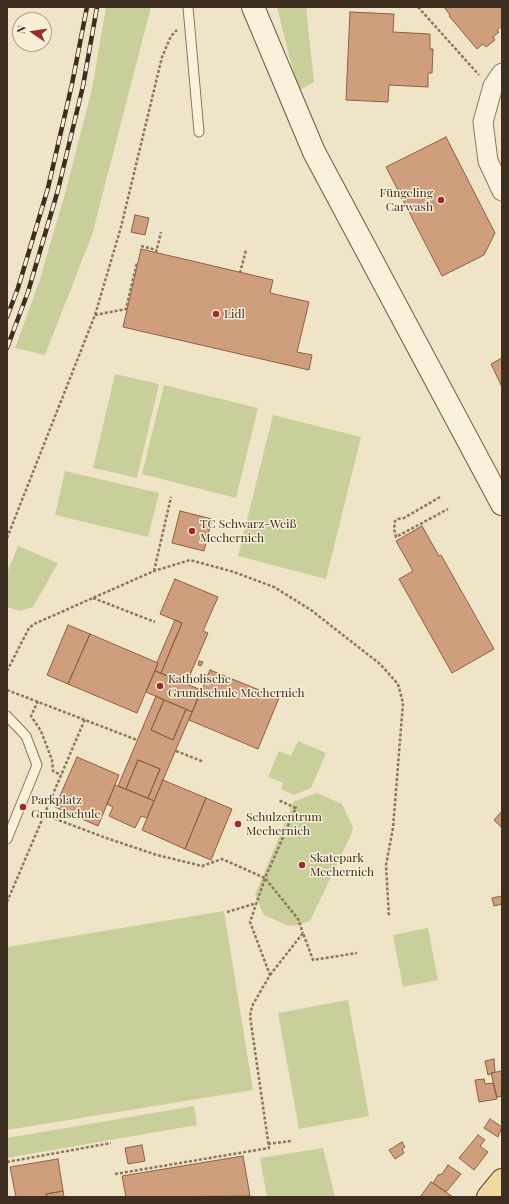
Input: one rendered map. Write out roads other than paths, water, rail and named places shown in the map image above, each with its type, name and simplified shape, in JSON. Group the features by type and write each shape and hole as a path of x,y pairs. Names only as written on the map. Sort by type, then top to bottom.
{"main road":[{"path":"253,7 256,18 314,152 502,504"},
{"path":"488,1197 502,1180"}],"street":[{"path":"497,79 483,122 488,161 502,191"}],"lane":[{"path":"188,7 199,132"},
{"path":"7,716 10,724 26,736 37,765 7,839"}],"railway":[{"path":"7,317 18,288 48,188 72,84 87,7"},
{"path":"7,348 28,292 58,190 83,86 97,7"}],"place":[{"name":"Füngeling Carwash","path":"441,200"},
{"name":"Lidl","path":"216,314"},
{"name":"TC Schwarz-Weiß Mechernich","path":"192,531"},
{"name":"Katholische Grundschule Mechernich","path":"160,686"},
{"name":"Parkplatz Grundschule","path":"23,807"},
{"name":"Schulzentrum Mechernich","path":"238,824"},
{"name":"Skatepark Mechernich","path":"302,865"}]}
